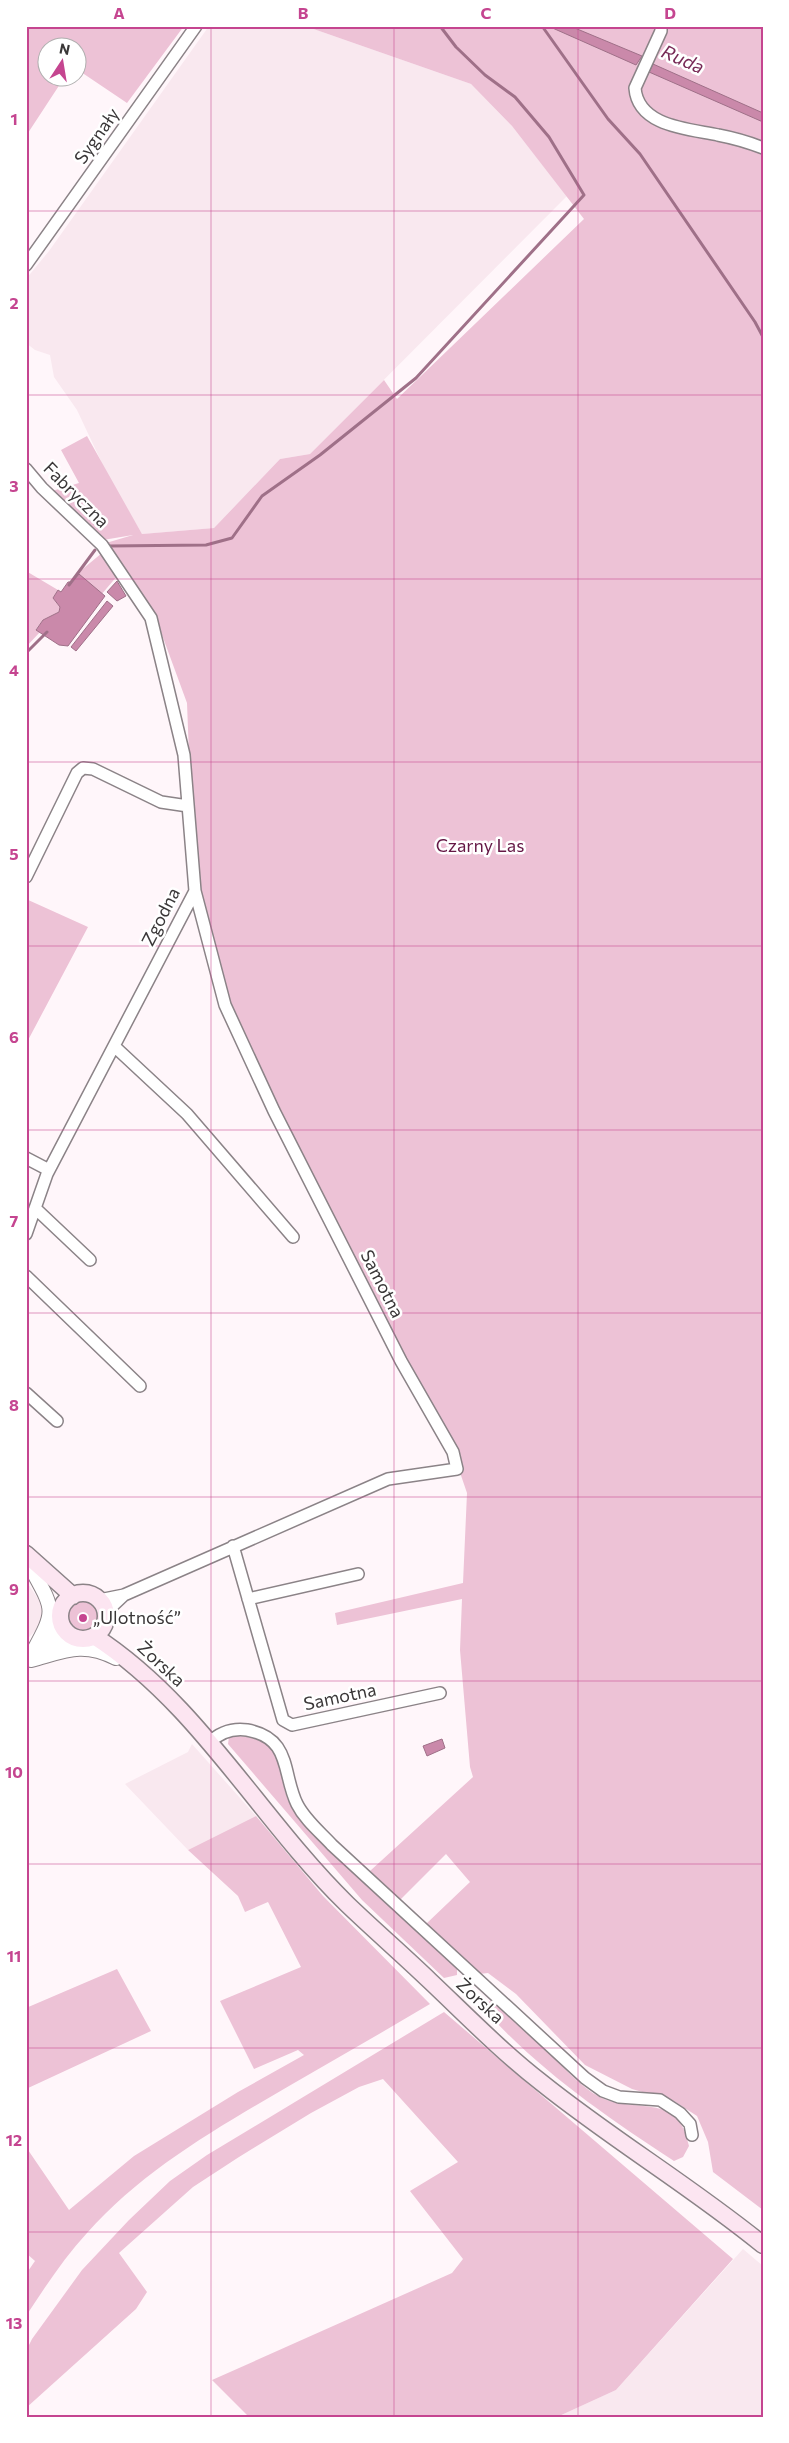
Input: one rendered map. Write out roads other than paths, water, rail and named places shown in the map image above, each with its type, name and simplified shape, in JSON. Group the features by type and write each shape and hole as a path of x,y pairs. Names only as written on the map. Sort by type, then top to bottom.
{"main road":[{"path":"26,1554 68,1601"},
{"path":"29,1567 68,1601"},
{"path":"88,1594 100,1618 82,1639 66,1629 60,1615 68,1601 88,1594"},
{"name":"Żorska","path":"100,1618 140,1670 177,1706"},
{"name":"Żorska","path":"100,1618 152,1673 177,1706 240,1777 324,1881 477,2026 559,2097 720,2211 763,2244"}],"street":[{"name":"Sygnały","path":"26,265 196,26"},
{"path":"661,26 661,31 635,85 635,92 645,112 662,122 745,141 763,148"},
{"name":"Fabryczna","path":"26,469 42,488 102,545"},
{"name":"Zgodna","path":"26,1234 49,1170 196,891 184,755 152,618 102,545"},
{"path":"26,877 77,773 83,768 93,769 161,802 188,806"},
{"name":"Samotna","path":"100,1618 124,1595 388,1479 458,1469 453,1452 401,1361 278,1119 224,1005 196,891"},
{"path":"114,1046 187,1114 293,1237"},
{"path":"26,1158 49,1170"},
{"path":"35,1208 90,1260"},
{"path":"26,1276 140,1386"},
{"path":"26,1393 57,1421"},
{"name":"Samotna","path":"233,1546 283,1720 292,1725 440,1693"},
{"path":"29,1567 48,1599 50,1611 48,1624 29,1657"},
{"path":"248,1600 358,1574"},
{"path":"29,1657 66,1629"},
{"path":"29,1657 64,1649 84,1648 101,1651 140,1670"},
{"path":"209,1743 219,1734 237,1730 251,1731 271,1741 284,1759 296,1803 306,1818 417,1924 585,2078 603,2091 619,2097 660,2100 680,2114 690,2124 692,2135"}],"waterway":[{"path":"109,546 206,545 232,538 262,496 320,455 416,378 584,195 549,137 515,97 485,75 456,47 440,26"},
{"path":"542,26 608,119 640,154 755,322 763,337"},
{"path":"69,585 95,550"},
{"path":"26,653 47,632"}],"place":[{"name":"„Ulotność”","path":"83,1618"}],"water label":[{"name":"Ruda","path":"683,59"}],"park label":[{"name":"Czarny Las","path":"480,846"}]}
